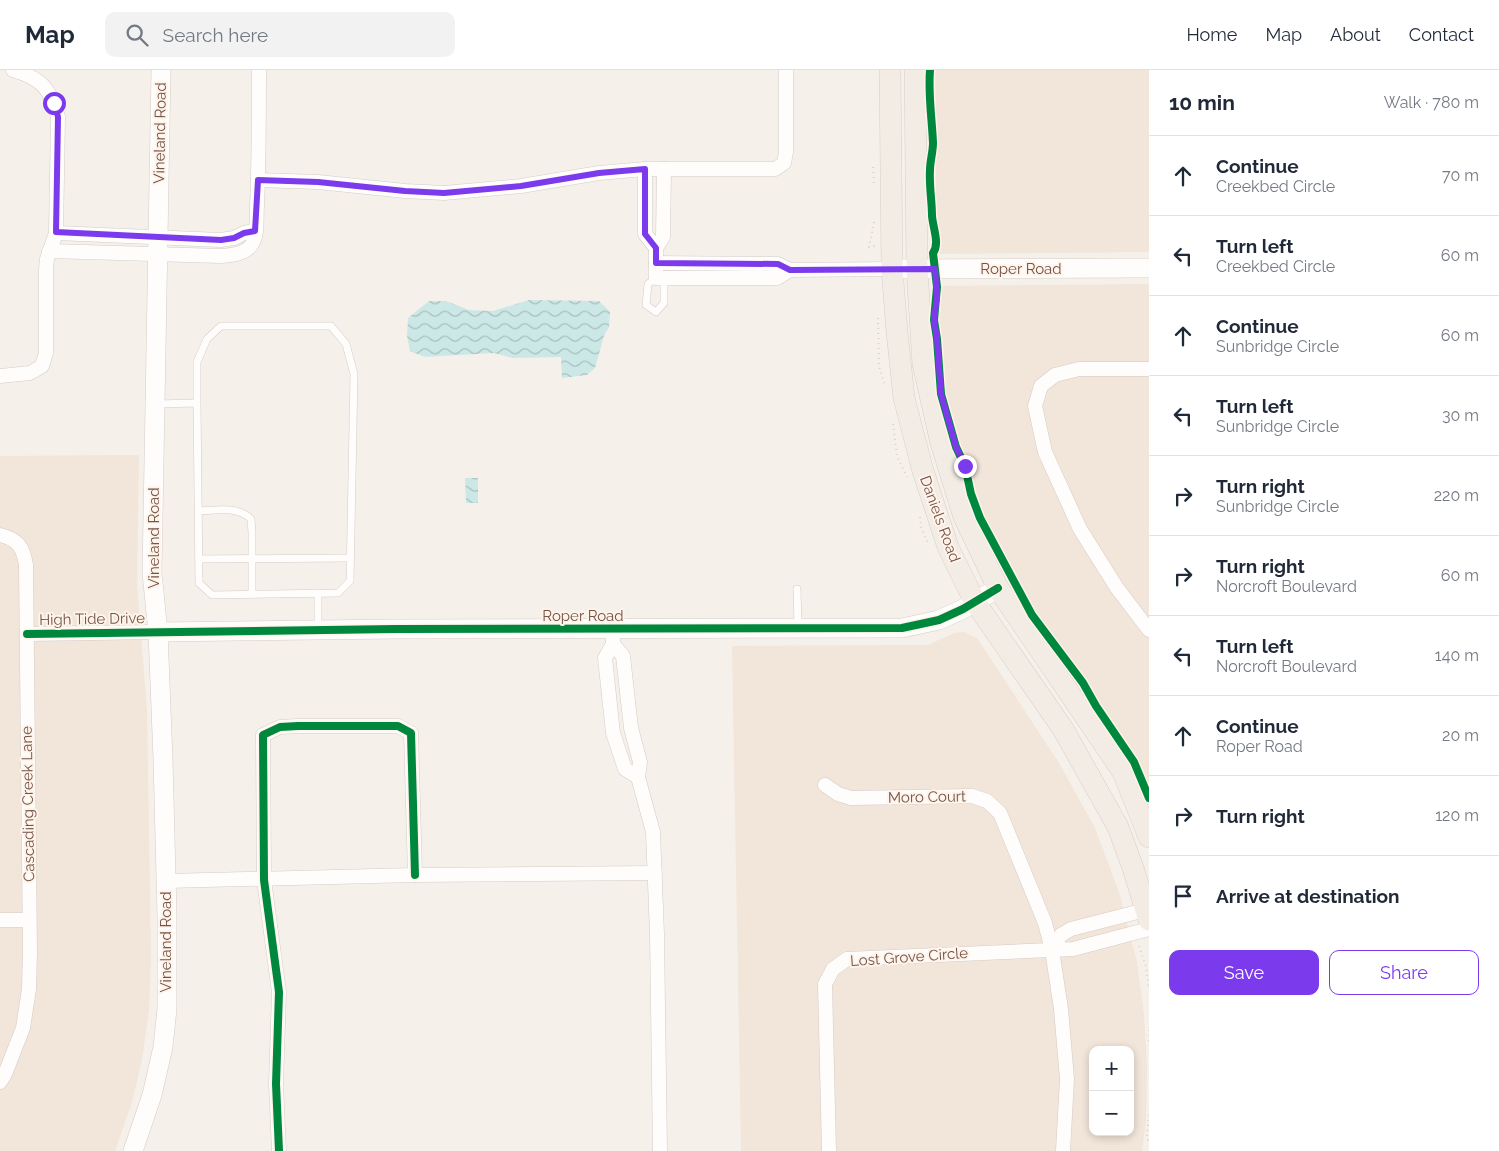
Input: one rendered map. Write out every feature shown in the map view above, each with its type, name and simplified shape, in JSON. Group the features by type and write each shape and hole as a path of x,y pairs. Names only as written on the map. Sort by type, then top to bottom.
{"main road":[{"name":"Daniels Road","path":"890,70 892,269 896,332 904,398 923,471 948,547 975,602 1063,729 1118,827 1148,917"},
{"name":"Daniels Road","path":"916,70 917,269 923,364 940,443 964,517 998,588 1123,772 1149,837"}],"street":[{"path":"0,376 30,374 42,366 46,352 46,270 49,251 56,232 58,117 46,87 31,76 13,70"},
{"name":"Vineland Road","path":"133,1151 152,1095 162,1047 167,1009 166,881 158,632 152,573 161,70"},
{"path":"56,232 92,234 221,256 240,254 247,250 254,241 255,231 258,180 259,70"},
{"path":"258,180 318,182 444,193 521,186 599,173 645,169 776,168 784,163 786,152 786,70"},
{"path":"664,168 663,237 656,248 656,263 660,278 777,278 790,270"},
{"path":"645,169 645,234 656,248"},
{"path":"49,251 91,252 221,240 255,231"},
{"path":"221,240 221,256"},
{"path":"656,263 778,264 790,270 892,269"},
{"name":"Roper Road","path":"892,269 1149,268"},
{"path":"1149,369 1079,369 1055,375 1041,386 1035,406 1045,452 1080,529 1117,588 1149,630"},
{"name":"Cascading Creek Lane","path":"0,535 16,541 24,551 26,564 30,920 29,989 23,1028 0,1082"},
{"name":"Roper Road","path":"158,632 396,629 613,637 798,629 902,628 939,620 998,588"},
{"name":"High Tide Drive","path":"27,634 158,632"},
{"path":"613,637 623,656 631,728 640,762 638,777 653,832 658,934 660,1151"},
{"path":"613,637 605,658 613,733 625,769 638,777"},
{"path":"279,1151 276,1084 279,992 264,880 263,735 280,727 298,726 398,726 411,733 415,875"},
{"path":"613,733 631,728"},
{"name":"Moro Court","path":"825,785 838,794 851,798 972,796 987,801 1000,813 1045,923 1052,950"},
{"path":"166,881 415,875 655,873"},
{"path":"1063,1151 1066,1079 1061,1009 1052,950 1061,935 1071,930 1148,917"},
{"name":"Lost Grove Circle","path":"829,1151 825,984 833,969 847,959 1073,949 1148,917"},
{"path":"0,920 30,920"}],"lane":[{"path":"645,206 663,206"},
{"path":"91,252 92,234"},
{"path":"222,326 331,326 346,344 354,374 350,581 338,593 212,594 199,582 197,403 197,362 207,339 222,326"},
{"path":"154,404 197,403"},
{"path":"198,511 235,510 244,513 251,519 252,594"},
{"path":"199,560 350,558"},
{"path":"797,589 798,629"},
{"path":"318,593 318,630"}],"path":[{"path":"1149,1030 1149,1042"},
{"path":"1149,1115 1147,1136 1149,1143"}],"shaded area":[{"path":"935,70 1149,70 1149,252 936,254"},
{"path":"1149,284 1149,791 1122,737 1093,692 1035,611 1000,554 980,510 957,441 944,386 938,334 936,286"},
{"path":"139,455 137,585 147,710 151,959 149,1010 142,1060 132,1102 115,1151 0,1151 0,456"},
{"path":"964,632 977,638 1059,763 1095,828 1119,892 1137,962 1144,1015 1147,1066 1146,1119 1142,1151 741,1151 732,646 928,645 954,633"}],"water":[{"path":"529,300 599,301 610,312 609,327 604,336 595,368 587,375 562,378 561,357 513,358 494,353 425,357 410,351 407,336 408,318 429,301 446,301 469,310 493,311"},
{"path":"465,478 478,478 478,503 466,503"}],"cycle path":[{"path":"930,70 933,143 930,182 936,241 933,253 937,287 934,320 941,394 956,447 965,466 971,494 980,518 1032,615 1083,683 1096,706 1134,762 1149,798"},
{"path":"27,634 396,629 902,628 939,620 963,609 998,588"},
{"path":"279,1151 276,1084 279,992 264,880 263,735 280,727 298,726 398,726 411,733 415,875"}],"route":[{"path":"54,103 58,117 56,232 221,240 234,238 244,233 255,231 258,180 318,182 444,193 521,186 599,173 645,169 645,234 656,248 656,263 778,264 790,270 935,269 937,296 934,307 934,320 941,394 956,447 965,466"}]}
